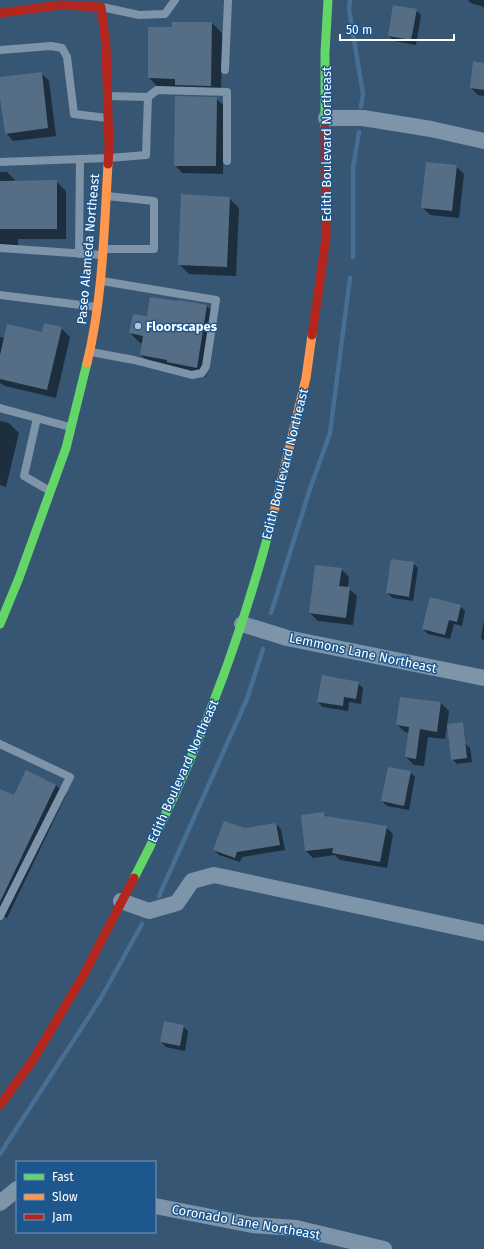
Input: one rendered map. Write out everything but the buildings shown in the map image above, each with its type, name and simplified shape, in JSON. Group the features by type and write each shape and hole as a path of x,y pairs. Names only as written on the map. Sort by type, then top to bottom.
{"street":[{"name":"Edith Boulevard Northeast","path":"0,1105 33,1060 80,982 121,900 147,853 181,780 215,700 242,624 272,518 306,378 326,238 325,52 328,0"},
{"path":"0,14 28,5 61,5 101,2"},
{"name":"Paseo Alameda Northeast","path":"0,624 2,612 66,448 90,352 98,307 109,158 106,46 101,2"},
{"path":"326,118 363,118 431,129 484,141"},
{"name":"Lemmons Lane Northeast","path":"242,624 287,638 484,678"},
{"path":"121,900 149,911 178,903 192,881 214,875 484,933"},
{"path":"0,1203 16,1190"},
{"name":"Coronado Lane Northeast","path":"156,1206 252,1225 296,1228 384,1249"}],"lane":[{"path":"101,2 139,15 165,14 175,0"},
{"path":"226,70 228,0"},
{"path":"0,50 51,46 62,48 67,57 74,114 108,118"},
{"path":"107,96 148,97 157,90 227,92 227,161"},
{"path":"0,162 109,158 146,155 148,97"},
{"path":"79,254 80,159"},
{"path":"0,248 79,254 154,249 154,201 106,196"},
{"path":"90,352 134,360 192,375 202,373 206,366 216,300 101,281"},
{"path":"0,295 98,307"},
{"path":"0,408 71,427"},
{"path":"37,418 24,476 50,491"},
{"path":"0,744 70,777 0,916"}],"waterway":[{"path":"350,0 349,9 363,94 361,107"},
{"path":"353,257 353,168 359,132"},
{"path":"271,613 309,492 330,433 350,278"},
{"path":"159,896 247,699 263,649"},
{"path":"0,1154 101,998 142,924"}],"traffic: fast":[{"path":"325,127 325,52 328,0"},
{"path":"0,624 19,578 66,448 87,363"},
{"path":"134,878 177,790 214,701 246,609 273,516"}],"traffic: slow":[{"path":"87,363 100,289 108,164"},
{"path":"273,516 306,378 312,335"}],"traffic: jam":[{"path":"0,13 61,5 101,7 106,46 109,149 108,164"},
{"path":"312,335 326,238 325,127"},
{"path":"0,1105 33,1060 83,976 134,878"}],"place":[{"name":"Floorscapes","path":"138,326"}]}
